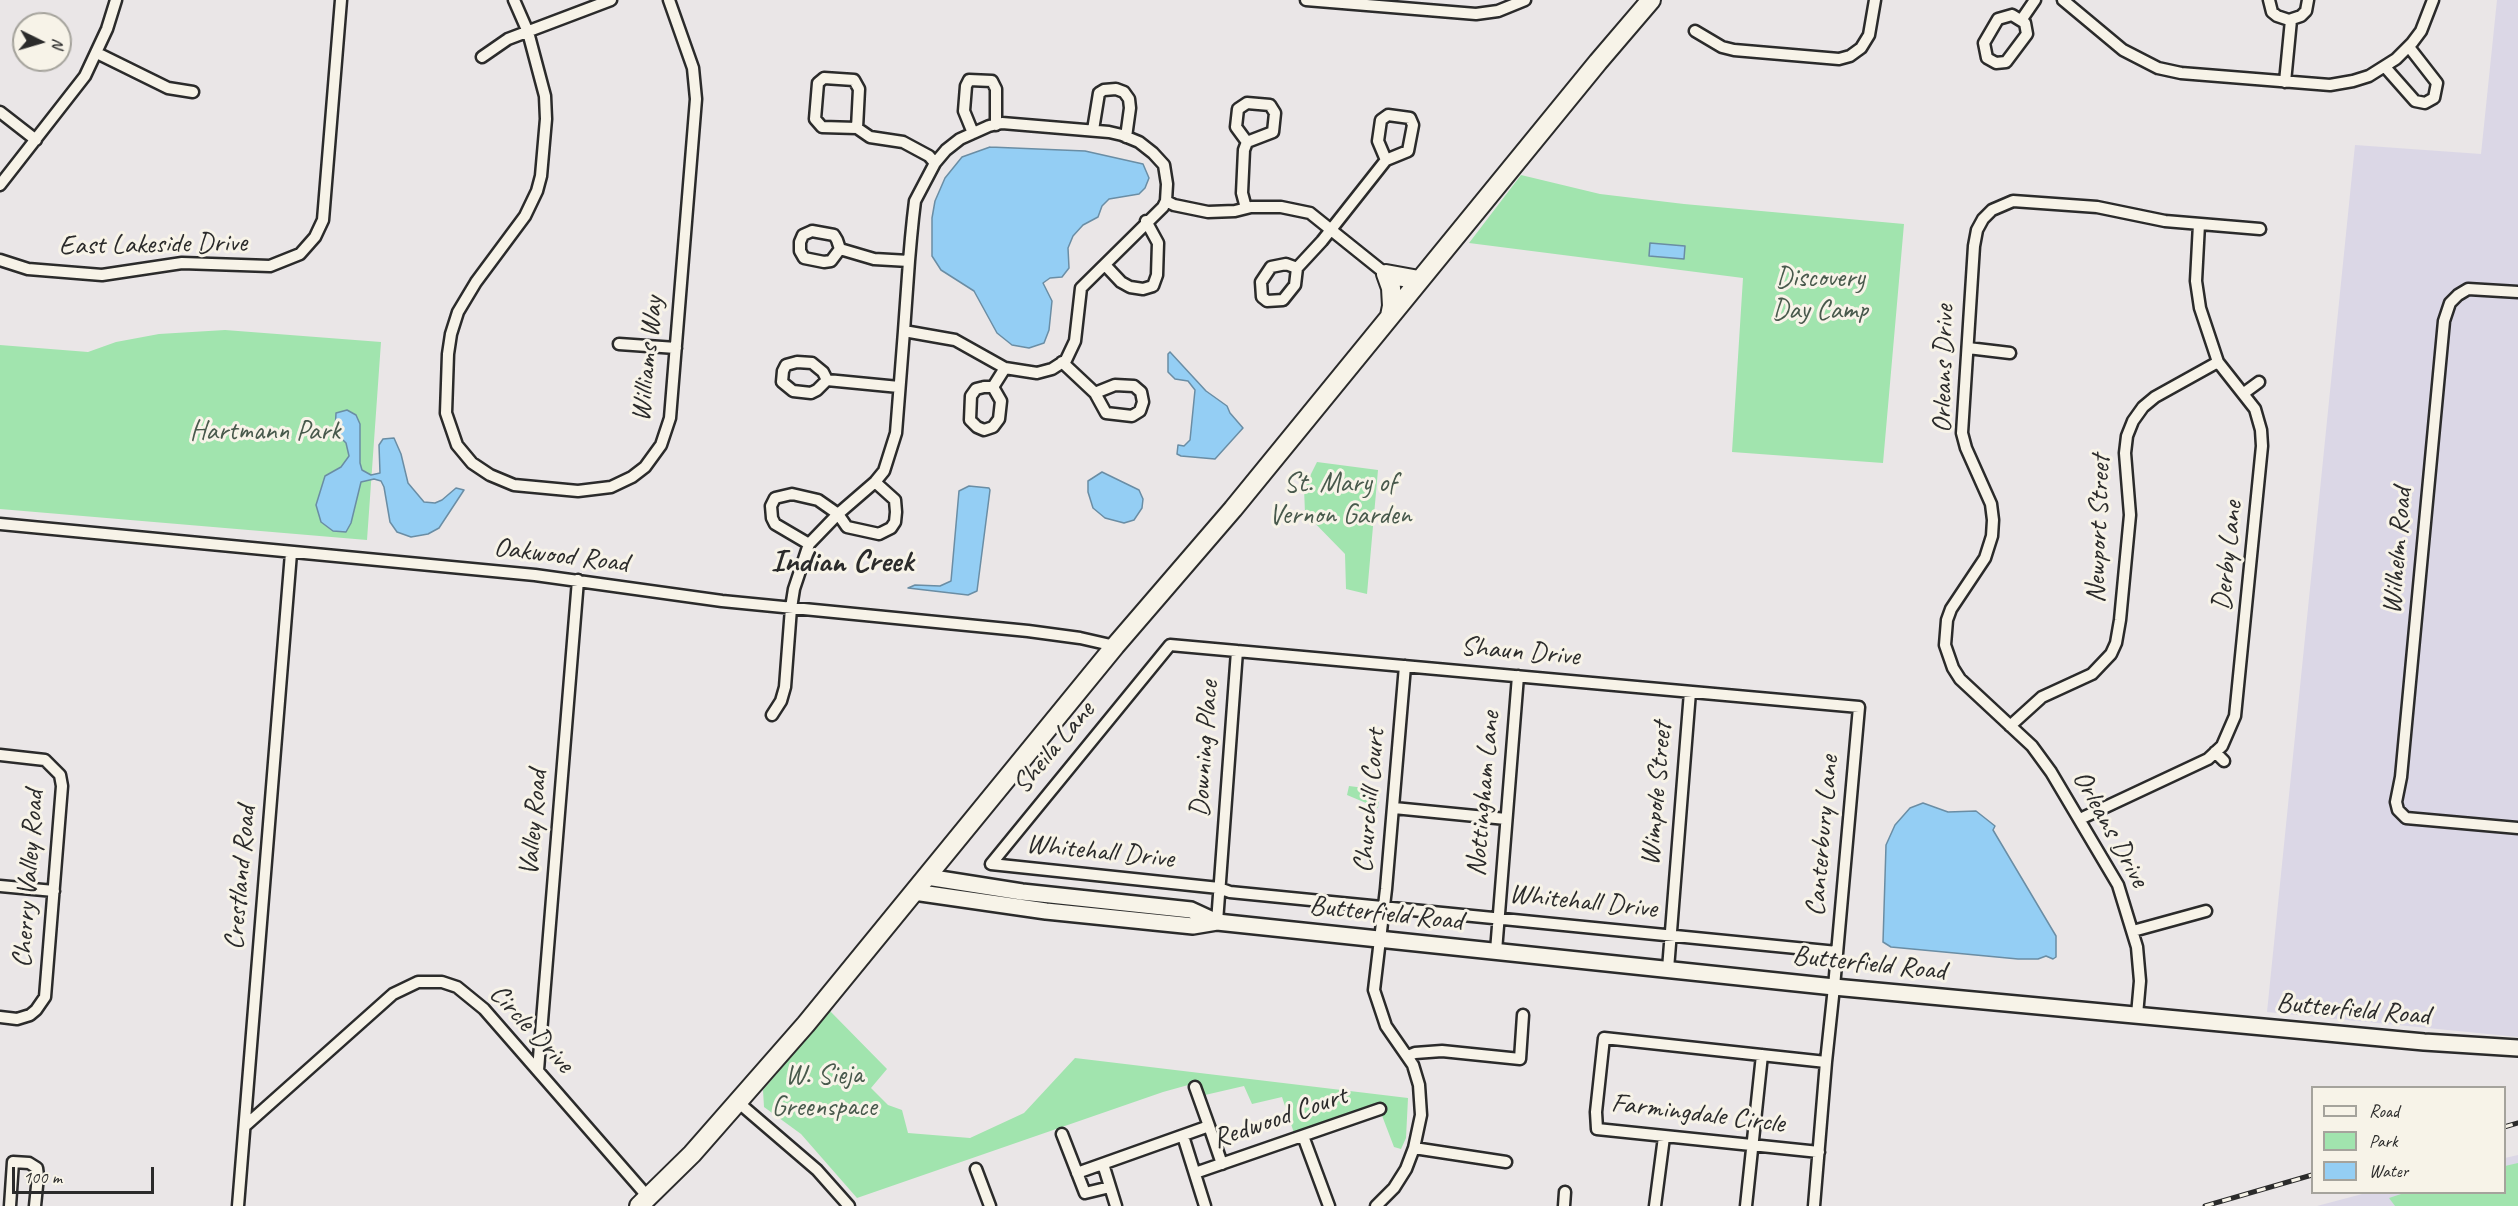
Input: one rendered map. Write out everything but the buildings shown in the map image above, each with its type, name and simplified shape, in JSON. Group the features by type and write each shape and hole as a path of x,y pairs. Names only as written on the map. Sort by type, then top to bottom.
{"main road":[{"path":"643,1202 692,1155 739,1103 1115,646 1233,509 1651,0"},
{"path":"1390,316 1391,288 1386,274 1419,280"},
{"name":"Butterfield Road","path":"927,877 1022,892 1191,910 1217,922"},
{"name":"Butterfield Road","path":"914,892 1046,911 1193,927 1217,922 1834,987 2430,1042 2518,1048"}],"street":[{"path":"0,185 67,102 97,53 116,0"},
{"name":"East Lakeside Drive","path":"0,260 28,269 102,275 182,263 270,266 291,259 303,250 315,237 323,220 341,0"},
{"name":"Williams Way","path":"514,0 528,32 545,96 546,119 541,176 537,191 525,216 476,282 458,312 451,334 445,394 446,413 452,434 472,463 490,476 514,484 578,491 611,487 632,477 645,467 661,445 670,418 696,91 693,68 669,0"},
{"path":"482,57 508,39 611,0"},
{"path":"1306,0 1476,14 1498,11 1525,0"},
{"path":"1695,31 1722,47 1734,50 1839,59 1850,56 1861,48 1869,35 1875,0"},
{"path":"2022,19 2035,0"},
{"path":"2063,0 2123,50 2158,68 2181,73 2330,85 2353,81 2385,67 2396,59 2421,31 2433,0"},
{"path":"2269,0 2272,12 2291,20 2301,16 2306,10 2308,0"},
{"path":"2012,15 2022,19 2027,28 2025,39 2006,62 1991,61 1985,53 1984,43 1998,19 2012,15"},
{"path":"2285,82 2291,20"},
{"path":"2385,67 2415,101 2425,103 2434,98 2437,83 2409,47"},
{"path":"97,53 168,88 193,92"},
{"path":"856,128 859,89 854,80 824,78 818,83 815,119 822,127 856,128 870,137 903,142 917,147 935,163"},
{"path":"973,133 964,111 966,86 969,80 992,81 996,89 996,124"},
{"path":"1093,130 1099,93 1109,88 1116,89 1124,92 1129,99 1126,137"},
{"path":"0,112 36,140"},
{"path":"772,715 782,701 794,589 809,544 884,471 896,433 915,201 935,163 946,150 973,133 996,124 1093,130 1126,137 1139,142 1154,153 1164,165 1167,201"},
{"path":"1246,208 1242,193 1244,150 1247,142"},
{"path":"1297,268 1386,160"},
{"name":"Orleans Drive","path":"2137,1015 2140,981 2137,947 2118,885 2044,763 2031,746 1960,679 1953,668 1945,645 1945,631 1952,609 1984,561 1992,536 1991,504 1962,433 1969,301 1977,230 1983,219 2002,204 2030,200 2097,207 2146,218 2260,229"},
{"path":"1167,201 1183,208 1208,212 1281,207 1310,213 1386,274"},
{"path":"904,331 955,340 1005,368 1037,373 1052,369 1066,360 1075,341 1081,288 1167,201"},
{"path":"1105,265 1121,282 1130,287 1143,289 1153,286 1157,275 1158,243 1146,221"},
{"name":"Derby Lane","path":"2080,819 2208,759 2222,746 2230,730 2238,698 2262,446 2261,430 2255,409 2218,362 2197,293 2196,263 2199,224"},
{"path":"840,249 874,260 909,261"},
{"name":"Wilhelm Road","path":"2518,292 2468,289 2450,303 2444,321 2401,777 2396,802 2398,810 2406,818 2518,828"},
{"path":"619,344 676,348"},
{"path":"1968,348 2010,353"},
{"path":"1062,362 1095,393"},
{"name":"Newport Street","path":"2010,726 2042,697 2092,674 2111,654 2116,643 2120,620 2130,515 2125,453 2127,436 2133,421 2143,407 2155,397 2218,362"},
{"path":"993,387 1005,368"},
{"path":"826,380 899,387"},
{"path":"2244,393 2259,382"},
{"path":"809,544 775,524 771,506 775,498 792,494 818,500 838,514 848,527 879,534 891,528 895,522 895,500 875,482"},
{"name":"Oakwood Road","path":"0,524 578,580 722,601 1028,631 1080,638 1115,646"},
{"name":"Crestland Road","path":"238,1206 291,553"},
{"name":"Valley Road","path":"538,1070 578,580"},
{"name":"Shaun Drive","path":"1162,654 1170,645 1858,707 1857,726"},
{"name":"Downing Place","path":"1217,922 1237,651"},
{"name":"Sheila Lane","path":"1002,865 991,864 1162,654"},
{"name":"Churchill Court","path":"1376,1206 1394,1188 1406,1169 1414,1148 1420,1115 1419,1086 1408,1056 1386,1026 1375,999 1374,980 1394,808 1405,666"},
{"name":"Nottingham Lane","path":"1496,951 1518,676"},
{"name":"Wimpole Street","path":"1668,969 1690,692"},
{"name":"Canterbury Lane","path":"1814,1206 1857,726"},
{"path":"2215,752 2224,761"},
{"name":"Cherry Valley Road","path":"0,755 45,760 60,775 62,786 45,997 36,1011 30,1015 17,1019 0,1017"},
{"path":"1394,808 1506,819"},
{"name":"Whitehall Drive","path":"1002,865 1219,888 1230,892 1837,951"},
{"path":"0,886 54,891"},
{"path":"2133,931 2206,911"},
{"name":"Circle Drive","path":"245,1126 393,994 418,982 442,982 457,987 484,1009 538,1070 643,1202"},
{"path":"1408,1056 1415,1053 1442,1051 1520,1059 1523,1015"},
{"name":"Farmingdale Circle","path":"1819,1152 1597,1129 1596,1112 1604,1038 1826,1062"},
{"path":"1746,1206 1762,1055"},
{"path":"1195,1087 1222,1164"},
{"path":"739,1103 817,1170 849,1206"},
{"name":"Redwood Court","path":"1195,1173 1380,1108"},
{"path":"1077,1173 1209,1126"},
{"path":"1062,1134 1085,1193 1110,1187"},
{"path":"1183,1136 1205,1206"},
{"path":"1303,1136 1329,1206"},
{"path":"1655,1206 1664,1137"},
{"path":"1414,1148 1506,1162"},
{"path":"0,1161 29,1163 36,1168 38,1176 35,1206"},
{"path":"10,1206 13,1162"},
{"path":"1103,1164 1116,1206"},
{"path":"976,1169 988,1206"},
{"path":"1564,1206 1565,1192"}],"shaded area":[{"path":"2497,0 2518,0 2518,1037 2267,1012 2355,145 2481,154"},
{"path":"2518,1155 2518,1206 2317,1206 2362,1194 2506,1194 2506,1158"}],"green space":[{"name":"Discovery Day Camp","path":"1521,175 1600,194 1904,224 1883,463 1732,452 1743,278 1469,243"},
{"name":"Hartmann Park","path":"225,330 381,342 367,540 0,509 0,345 88,352 116,342 159,334"},
{"name":"St. Mary of Vernon Garden","path":"1317,462 1378,470 1367,594 1346,589 1345,554 1305,513 1304,488"},
{"path":"1349,786 1380,790 1378,808 1347,795"},
{"name":"W. Sieja Greenspace","path":"830,1011 887,1069 871,1088 888,1105 902,1110 908,1133 970,1138 1024,1113 1075,1058 1408,1098 1406,1138 1401,1149 1394,1147 1381,1113 1385,1111 1382,1103 1295,1136 1282,1097 1252,1104 1244,1086 1205,1095 1199,1082 1163,1092 857,1198 801,1134 764,1107 763,1090"},
{"path":"2518,1163 2518,1206 2395,1206 2389,1198 2401,1194 2506,1194 2506,1166"}],"water":[{"path":"990,147 1085,151 1143,164 1149,178 1145,188 1139,194 1109,199 1102,206 1098,217 1083,225 1073,236 1068,248 1069,268 1062,277 1050,278 1043,283 1052,301 1049,330 1044,343 1029,348 1012,345 997,333 974,291 941,270 932,256 932,218 935,201 945,178 962,157"},
{"path":"1650,243 1685,246 1684,259 1649,256"},
{"path":"1170,352 1206,391 1227,406 1243,428 1215,459 1177,454 1178,445 1184,446 1190,440 1195,390 1188,381 1175,379 1168,372"},
{"path":"347,410 356,415 360,424 362,470 371,475 380,473 379,445 383,439 394,438 401,454 408,483 424,502 435,503 442,500 456,488 464,490 439,528 428,534 411,537 397,532 390,522 384,487 381,481 374,479 361,482 351,523 346,532 333,531 321,522 316,505 325,476 341,467 349,456 346,443 335,432 336,413"},
{"path":"1102,472 1139,490 1143,499 1142,508 1134,520 1124,523 1105,518 1093,508 1088,492 1088,481"},
{"path":"969,486 990,490 977,591 968,595 908,588 915,585 940,586 951,581 959,491"},
{"path":"1923,803 1948,812 1976,811 1995,826 1993,830 2056,936 2056,957 2053,959 2046,956 2038,959 2018,959 1891,947 1883,942 1886,845 1895,825 1910,808"}],"railway":[{"path":"2506,1126 2518,1123"},
{"path":"2205,1206 2311,1175"}],"district":[{"name":"Indian Creek","path":"842,563"}]}
